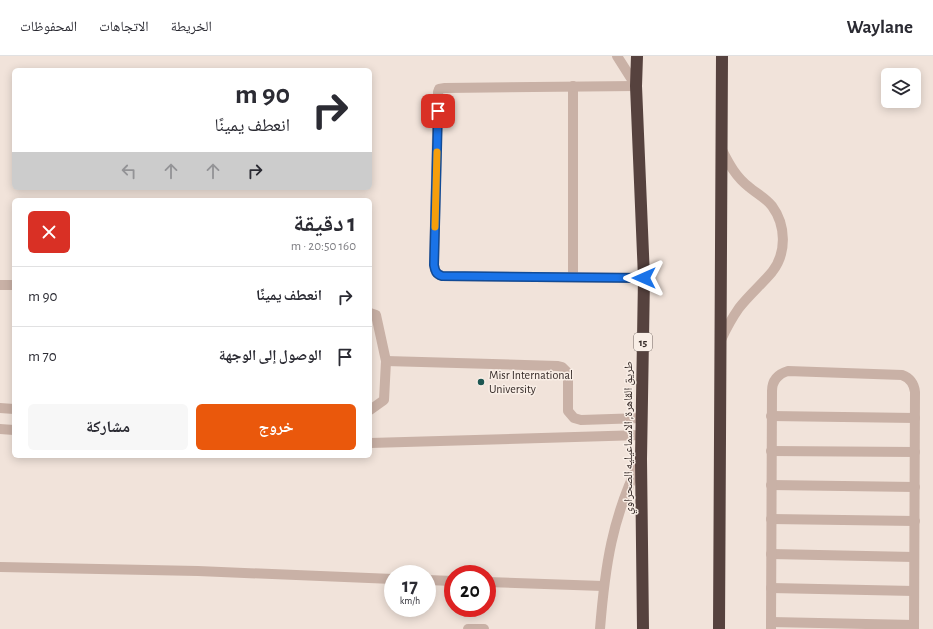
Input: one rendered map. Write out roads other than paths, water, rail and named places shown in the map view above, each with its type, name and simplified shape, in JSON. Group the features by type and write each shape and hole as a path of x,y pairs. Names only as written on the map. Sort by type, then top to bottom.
{"highway":[{"name":"طريق القاهرة, الاسماعيليه الصحراوي","path":"636,56 644,278 641,459 643,629"},
{"path":"719,629 722,56"}],"street":[{"path":"617,56 636,86"},
{"path":"573,86 573,277"},
{"path":"636,86 439,89 434,265 435,271 438,275 442,276 644,278"},
{"path":"720,342 738,309 772,271 779,259 783,245 783,231 779,217 772,205 761,195 748,187 737,176 728,164 722,150"},
{"path":"0,285 12,286"},
{"path":"372,314 376,315 386,362 384,400 372,409"},
{"path":"386,362 558,366 562,367 568,374 568,412 574,418 581,420 642,418"},
{"path":"788,371 906,376 914,388 915,418 914,627 771,625 772,386 778,376 788,371"},
{"path":"0,408 12,409"},
{"path":"772,416 915,418"},
{"path":"0,429 12,430"},
{"path":"372,443 642,436"},
{"path":"771,451 915,452"},
{"path":"600,629 603,586 616,521 623,499 641,459"},
{"path":"772,484 915,486"},
{"path":"771,519 915,521"},
{"path":"771,554 914,557"},
{"path":"0,567 198,571 384,579"},
{"path":"496,582 603,586"},
{"path":"771,588 914,591"},
{"path":"468,629 484,629"}],"place":[{"name":"Misr International University","path":"481,382"}]}
